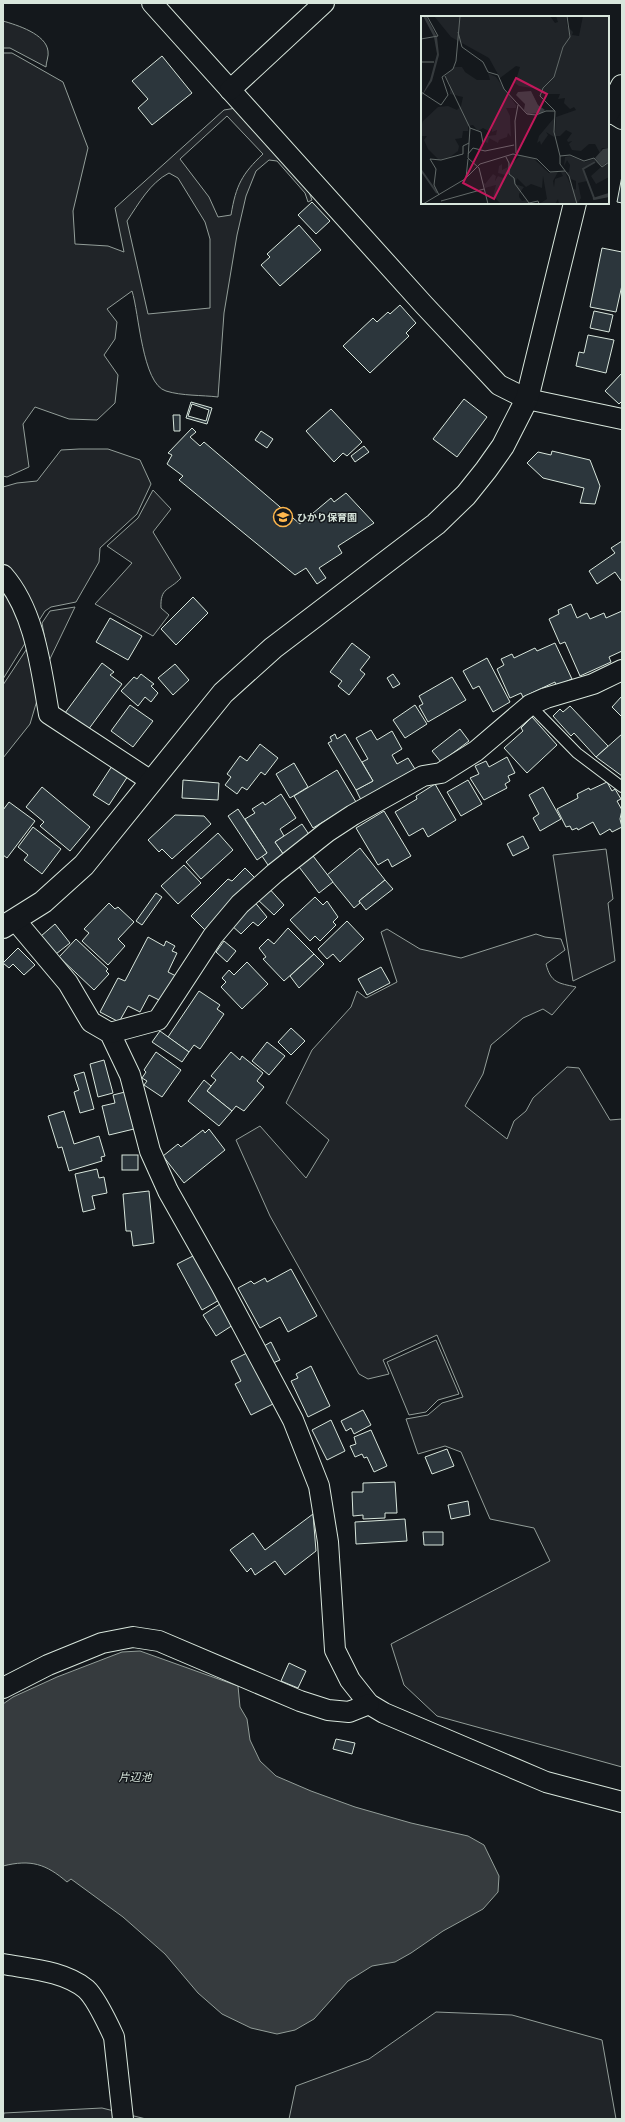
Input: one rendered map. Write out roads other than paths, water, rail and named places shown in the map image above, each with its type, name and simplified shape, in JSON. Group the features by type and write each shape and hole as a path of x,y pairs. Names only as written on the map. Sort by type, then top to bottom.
{"street":[{"path":"152,3 424,305 499,385 527,398 622,418"},
{"path":"230,90 324,3"},
{"path":"613,114 622,86"},
{"path":"575,204 527,398 503,446 490,464 452,509 436,524 274,648 223,693 84,865 56,892 9,923 68,983 91,1022 110,1033 130,1075 150,1151 168,1191 293,1420 316,1479 328,1542 335,1650 350,1680 369,1704 384,1713 546,1782 622,1802"},
{"path":"3,575 23,608 28,623 40,668 49,714 151,781"},
{"path":"110,1033 158,1020 213,936 240,904 275,873 353,814 423,776 441,774 476,751 530,706 546,698 593,684 622,670"},
{"path":"3,1688 48,1666 102,1643 133,1637 159,1641 300,1701 328,1710 349,1712 369,1704"},
{"path":"3,1964 50,1972 75,1982 87,1990 109,2025 114,2037 122,2119"}],"lane":[{"path":"530,706 577,753 621,784 622,787"}],"water":[{"name":"片辺池","path":"140,1651 238,1686 240,1707 247,1719 250,1740 260,1761 276,1776 355,1807 411,1823 468,1836 484,1845 499,1876 498,1892 483,1909 443,1931 411,1953 395,1962 372,1966 348,1981 314,2019 295,2030 277,2034 251,2028 222,2014 198,1993 165,1954 123,1917 71,1879 67,1882 45,1867 30,1863 3,1866 3,1704 13,1697 57,1677 122,1652"}],"place":[{"name":"ひかり保育園","path":"283,517"}]}
